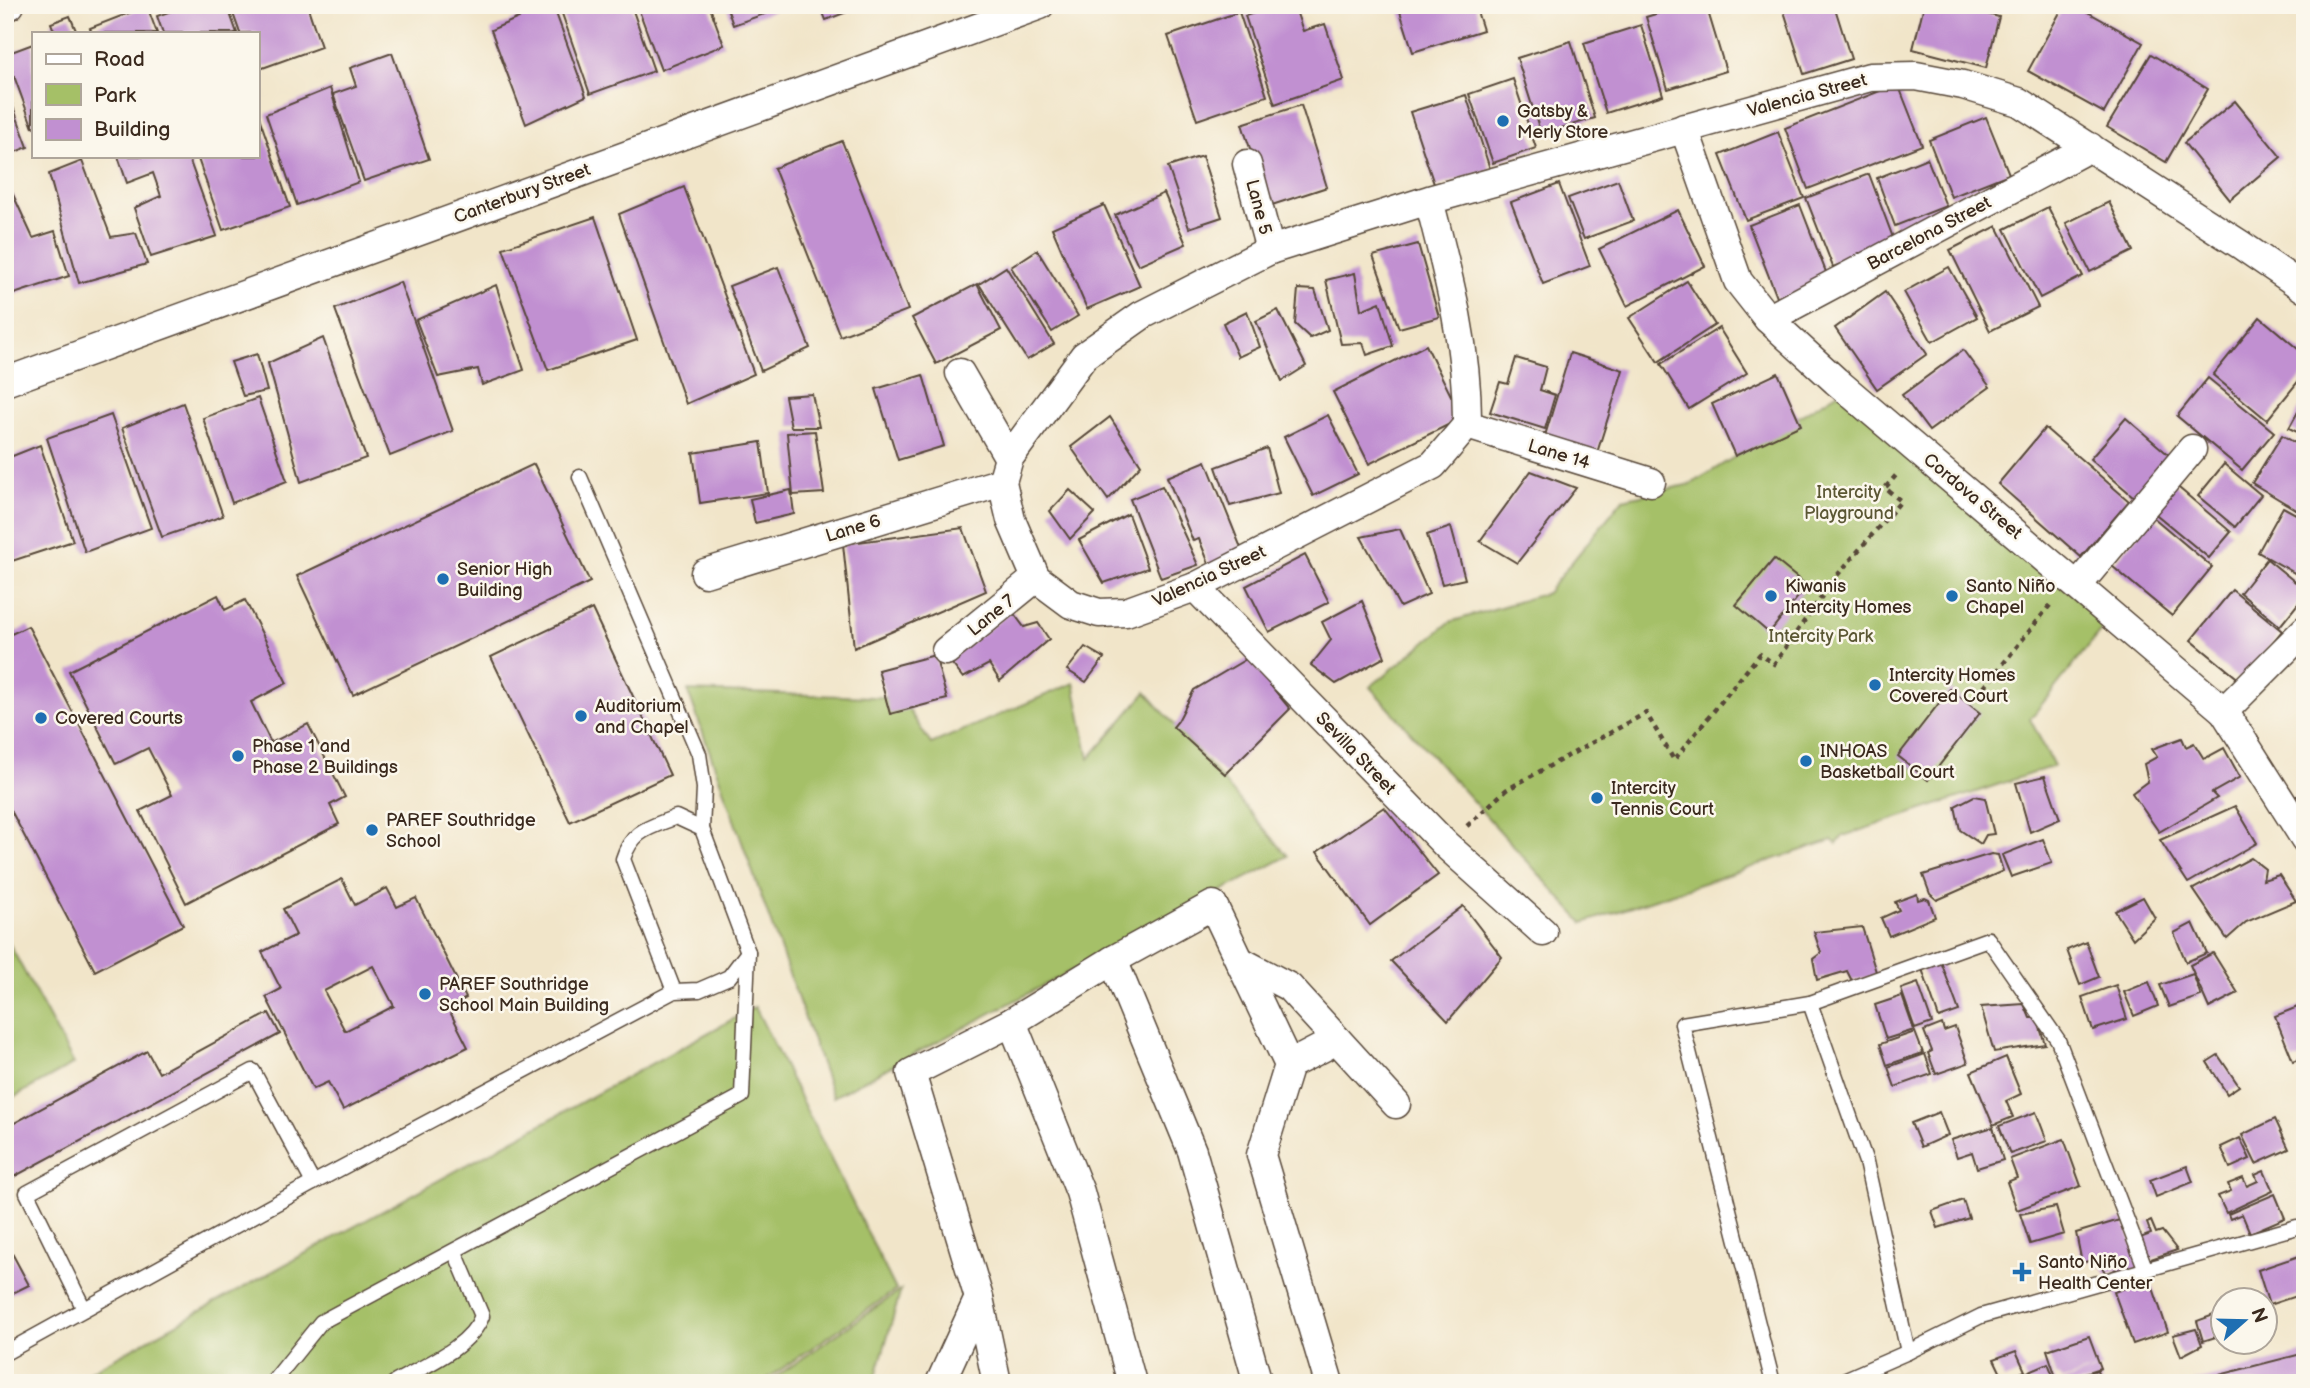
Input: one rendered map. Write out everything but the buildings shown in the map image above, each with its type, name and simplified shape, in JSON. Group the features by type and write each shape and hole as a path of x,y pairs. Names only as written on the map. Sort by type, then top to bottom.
{"street":[{"name":"Canterbury Street","path":"5,382 983,15 1040,5"},
{"name":"Valencia Street","path":"1005,470 1084,356 1142,315 1270,250 1429,200 1870,77 1916,76 1963,85 2019,102 2305,289"},
{"name":"Cordova Street","path":"1684,128 1738,281 1768,319 1836,381 2224,711 2305,839"},
{"name":"Barcelona Street","path":"1768,319 2090,147"},
{"name":"Lane 5","path":"1247,164 1270,250"},
{"path":"1429,200 1451,289 1468,386 1467,425"},
{"path":"960,373 1005,470 1011,520 1036,578"},
{"name":"Valencia Street","path":"1036,578 1071,604 1099,613 1126,612 1195,587 1433,465 1467,425"},
{"name":"Lane 14","path":"1467,425 1651,482"},
{"path":"2074,582 2192,449"},
{"name":"Lane 6","path":"705,573 1005,470"},
{"name":"Lane 7","path":"946,651 1036,578"},
{"name":"Sevilla Street","path":"1195,587 1446,845 1533,924"},
{"path":"2224,711 2305,630"},
{"path":"997,1383 979,1298 911,1073 1012,1022 1112,960 1213,905 1290,1065 1261,1155 1329,1383"},
{"path":"1112,960 1192,1151 1258,1383"},
{"path":"1240,961 1289,987 1396,1104"},
{"path":"1012,1022 1080,1192 1132,1383"},
{"path":"1290,1065 1337,1040"},
{"path":"940,1383 979,1298"}],"lane":[{"path":"272,1383 321,1322 742,1096 748,952 702,828 705,788 699,754 580,477"},
{"path":"674,991 623,859 628,844 639,832 676,817 702,828"},
{"path":"1773,1383 1682,1024 1810,1003 1988,939 2058,1040 2146,1270"},
{"path":"5,1353 313,1183 674,991 699,990 729,977 748,952"},
{"path":"1810,1003 1866,1162 1908,1352"},
{"path":"84,1309 27,1193 253,1071 313,1183"},
{"path":"1837,1383 1980,1316 2297,1227"},
{"path":"394,1383 462,1344 477,1329 482,1316 455,1252"}],"path":[{"path":"1446,845 1506,790 1646,713 1674,760 1760,654 1774,664 1834,579 1901,502 1885,488 1919,449"},
{"path":"1978,695 2074,582"}],"green space":[{"name":"Intercity Park","path":"1842,390 2106,624 2030,719 2054,766 1843,836 1837,844 1832,840 1583,923 1370,687 1450,622 1547,593 1623,499 1691,484"},
{"path":"1074,683 1089,759 1146,692 1288,856 833,1097 688,691 901,698 931,744"},
{"path":"5,936 74,1064 5,1102"},
{"path":"755,1007 896,1290 761,1383 69,1383"},
{"path":"901,1290 874,1383 767,1383"}],"place":[{"name":"Gatsby & Merly Store","path":"1503,121"},
{"name":"Senior High Building","path":"443,579"},
{"name":"Kiwanis Intercity Homes","path":"1771,596"},
{"name":"Santo Niño Chapel","path":"1952,596"},
{"name":"Intercity Homes Covered Court","path":"1875,685"},
{"name":"Auditorium and Chapel","path":"581,716"},
{"name":"Covered Courts","path":"41,718"},
{"name":"Phase 1 and Phase 2 Buildings","path":"238,756"},
{"name":"INHOAS Basketball Court","path":"1806,761"},
{"name":"Intercity Tennis Court","path":"1597,798"},
{"name":"PAREF Southridge School","path":"372,830"},
{"name":"PAREF Southridge School Main Building","path":"425,994"},
{"name":"Santo Niño Health Center","path":"2022,1272"}],"park label":[{"name":"Intercity Playground","path":"1849,502"}]}
